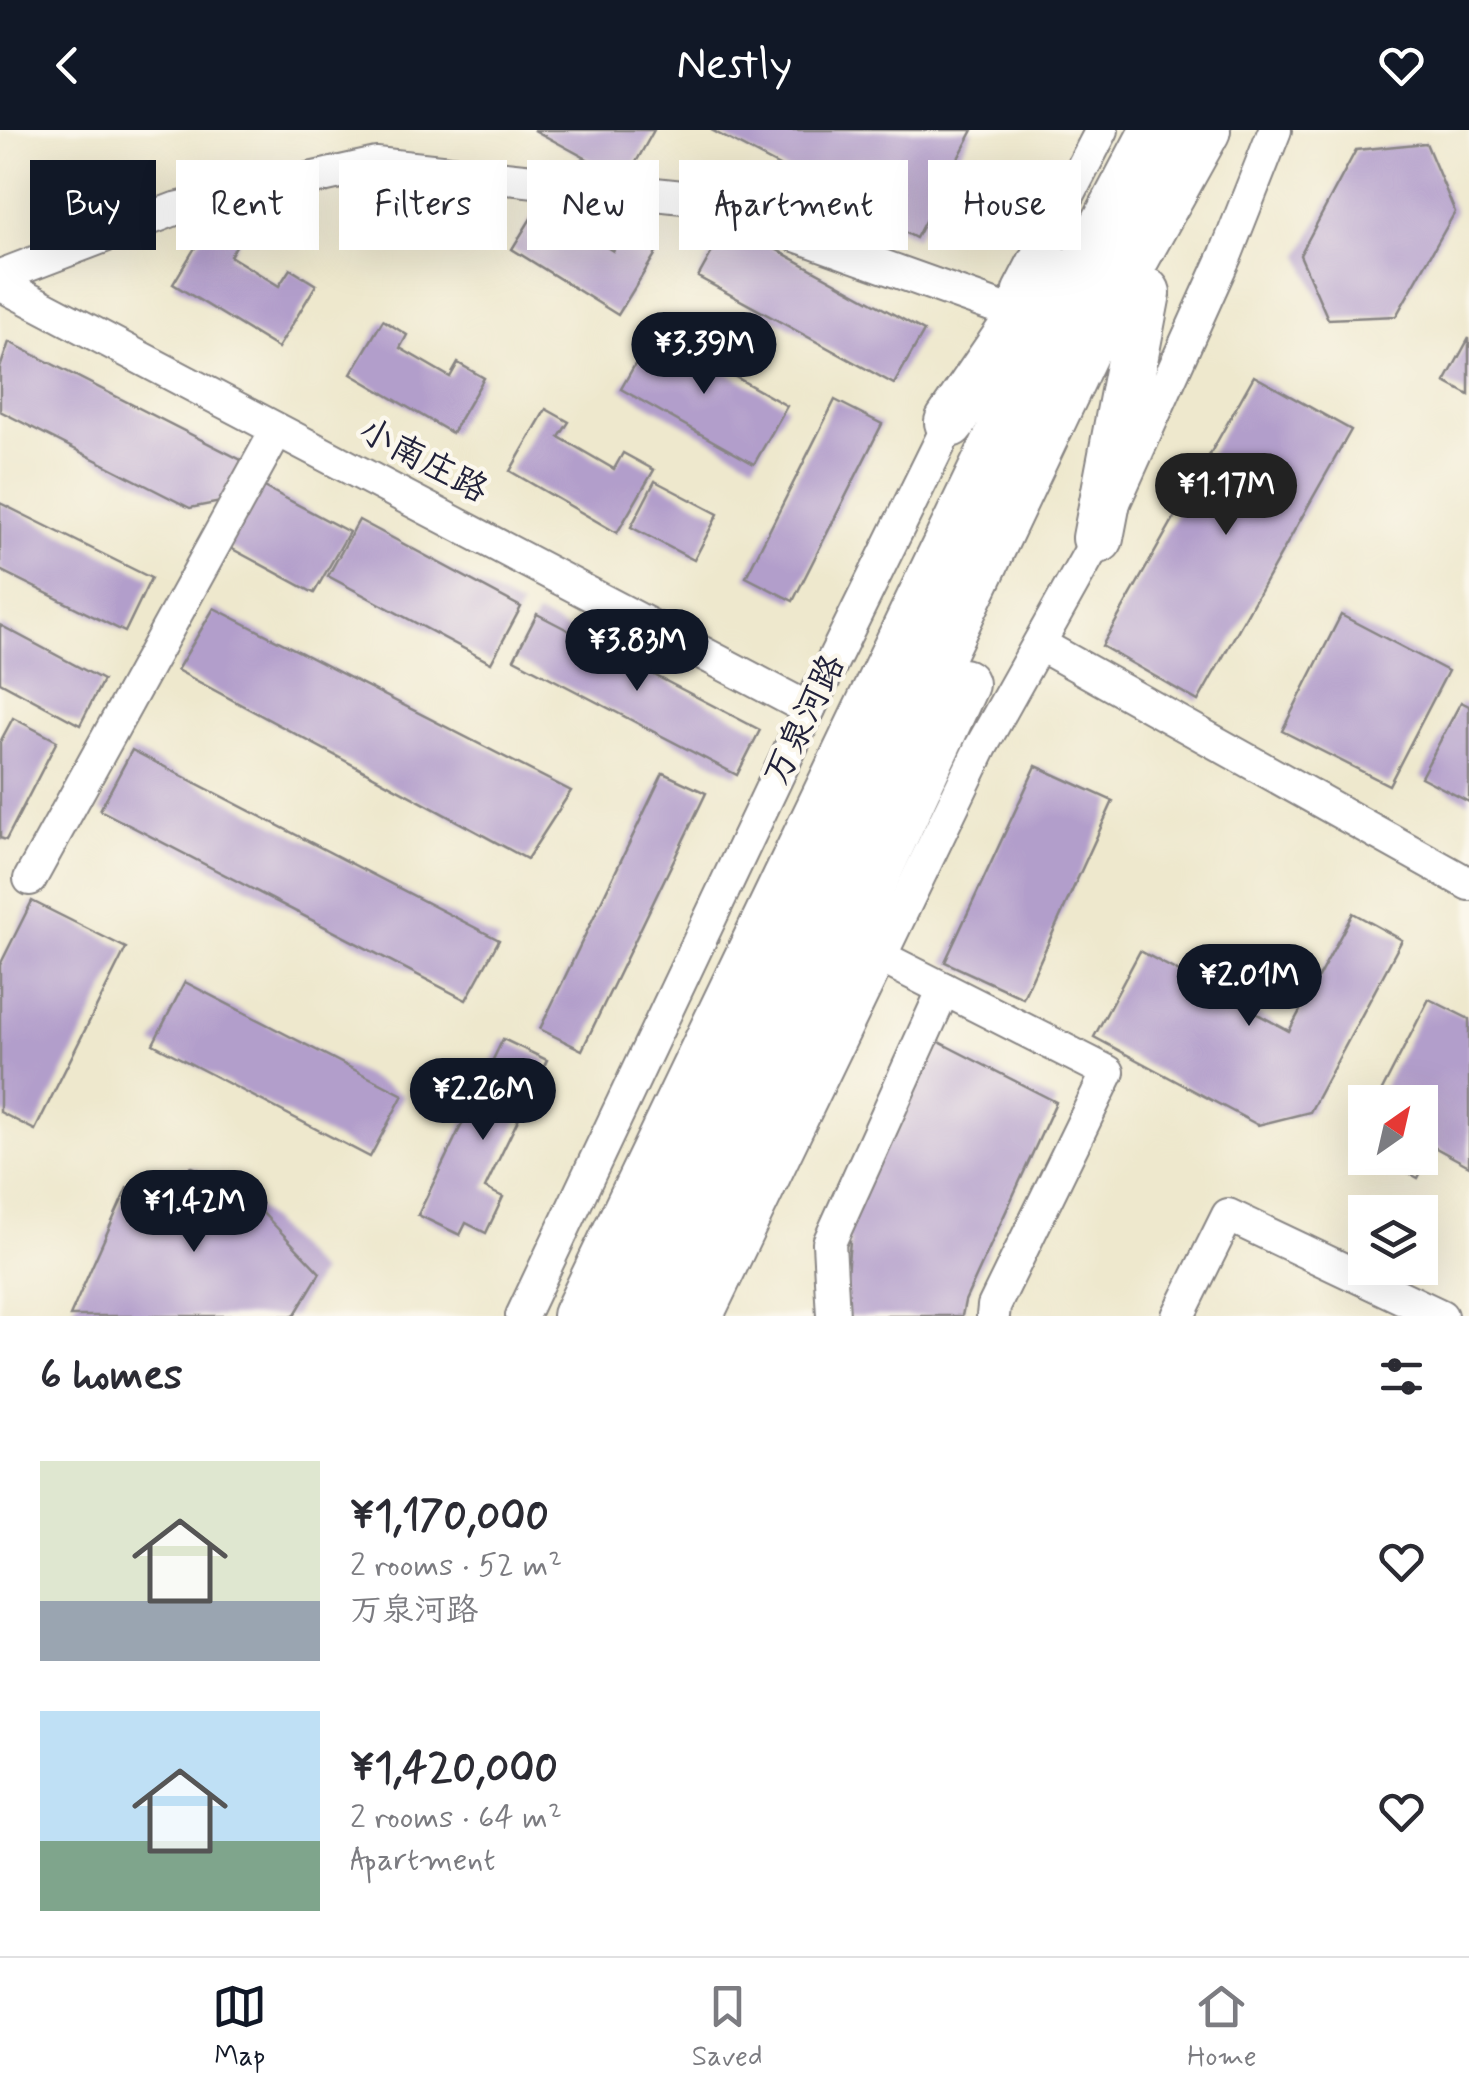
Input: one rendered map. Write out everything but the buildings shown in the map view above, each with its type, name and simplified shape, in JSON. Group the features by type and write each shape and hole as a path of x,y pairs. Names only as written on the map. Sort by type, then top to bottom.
{"highway":[{"path":"950,422 1148,130"},
{"name":"万泉河路","path":"578,1316 1054,324 1156,130"},
{"path":"690,1302 1145,293 1208,130"},
{"path":"626,1316 1090,337 1208,130"},
{"path":"1098,538 1145,293"}],"street":[{"name":"万泉河路","path":"522,1316 809,710 950,422 1102,130"},
{"path":"690,1302 878,956 981,746 1098,538 1226,254 1275,130"},
{"path":"0,276 174,209 376,164 692,198 1008,310"},
{"name":"小南庄路","path":"0,284 809,710"},
{"path":"30,879 277,430"},
{"path":"1038,644 1469,884"},
{"path":"878,956 1108,1072 994,1306 993,1316"},
{"path":"833,1316 829,1243 944,989"},
{"path":"1178,1316 1228,1215 1441,1316"}]}
